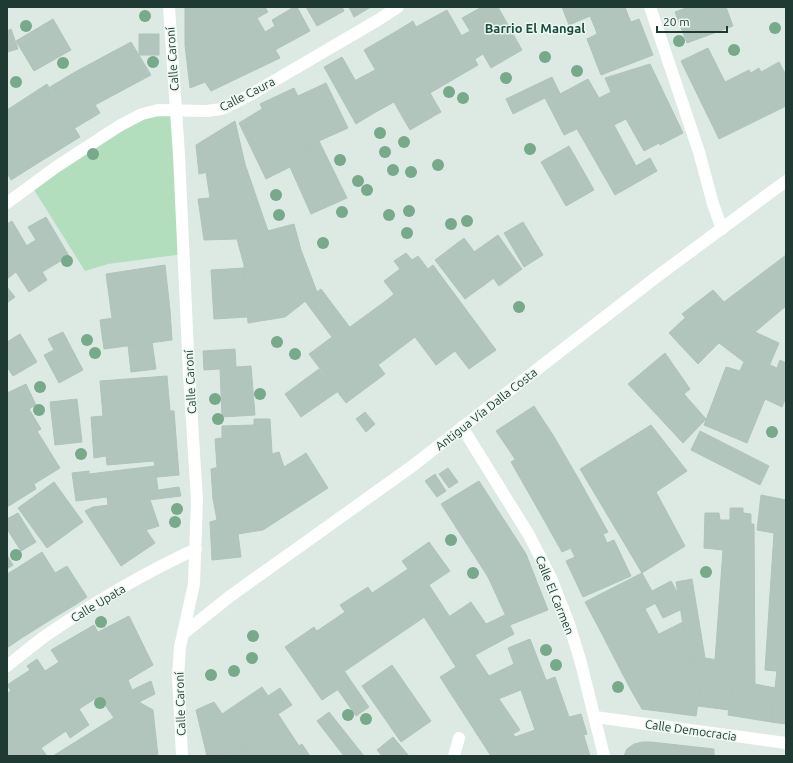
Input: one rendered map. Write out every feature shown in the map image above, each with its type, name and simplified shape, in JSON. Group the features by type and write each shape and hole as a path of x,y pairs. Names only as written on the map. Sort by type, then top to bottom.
{"street":[{"name":"Calle Caroní","path":"169,7 179,154 189,374 197,500 194,584 180,647 178,676 182,756"},
{"name":"Calle Caura","path":"7,203 56,167 119,126 142,114 158,110 206,111 222,109 250,95 398,7"},
{"path":"650,7 699,152 713,204 722,228"},
{"name":"Antigua Vía Dalla Costa","path":"184,633 229,597 411,467 653,280 786,181"},
{"name":"Calle El Carmen","path":"462,428 529,535 551,578 581,663 604,756"},
{"name":"Calle Upata","path":"7,666 48,635 94,604 162,565 196,549"},
{"name":"Calle Democracia","path":"595,717 786,743"},
{"path":"454,756 458,738"}],"green space":[{"path":"176,110 184,254 108,264 85,271 31,185 119,126"}],"building":[{"path":"185,7 217,7 228,28 185,45"},
{"path":"217,7 265,7 268,12 257,18 280,58 211,91 205,82 190,88 185,45 228,28"},
{"path":"294,7 297,7 310,31 275,50 265,32 275,26 272,20"},
{"path":"306,7 342,7 344,11 317,26"},
{"path":"349,7 371,7 354,17"},
{"path":"482,7 498,7 522,50 491,68 483,54 475,59 461,36 470,31 462,18"},
{"path":"562,7 625,7 628,15 595,28 590,16 569,25"},
{"path":"689,7 726,7 733,26 687,43 675,12"},
{"path":"447,10 478,65 430,93 395,32 413,21 416,27"},
{"path":"628,15 631,22 639,19 653,55 601,75 587,39 597,34 595,28"},
{"path":"53,19 71,50 34,71 16,41"},
{"path":"11,29 18,49 7,52 7,31"},
{"path":"395,32 441,112 410,130 364,50"},
{"path":"139,34 159,34 159,55 139,55"},
{"path":"131,42 151,75 95,105 75,72"},
{"path":"708,48 725,82 749,70 751,73 759,68 761,72 779,62 786,75 786,106 719,139 681,61"},
{"path":"342,57 374,113 356,124 324,67"},
{"path":"650,64 683,133 660,145 659,143 644,151 626,119 614,125 636,166 650,158 657,171 615,195 577,129 560,94 588,79 599,98 611,92 605,78"},
{"path":"375,70 394,102 374,113 356,80"},
{"path":"75,72 100,113 75,128 50,87"},
{"path":"552,77 577,129 564,135 545,98 513,114 506,99"},
{"path":"326,83 348,128 319,141 298,96"},
{"path":"47,84 80,137 38,163 7,116 7,110"},
{"path":"294,88 319,141 305,148 310,158 290,167 260,104"},
{"path":"262,109 290,167 266,179 239,123"},
{"path":"7,116 38,163 11,180 7,173"},
{"path":"235,121 245,164 199,174 196,145"},
{"path":"319,141 347,198 311,214 290,167 310,158 305,148"},
{"path":"569,146 594,190 566,206 541,162"},
{"path":"245,164 268,231 237,239 204,240 198,199 210,198 206,172"},
{"path":"46,217 69,256 42,272 26,246 36,240 28,227"},
{"path":"12,221 47,280 29,292 16,272 7,279 7,224"},
{"path":"523,222 543,255 524,267 504,233"},
{"path":"294,224 301,250 244,265 237,239"},
{"path":"498,235 522,269 499,286 474,252"},
{"path":"464,238 494,278 465,299 435,260"},
{"path":"301,250 317,292 285,317 248,323 244,265"},
{"path":"406,253 412,260 418,256 428,269 433,265 496,350 469,369 455,351 436,365 387,300 394,294 384,281 400,269 394,261"},
{"path":"786,255 786,306 755,332 779,343 767,371 744,362 719,343 696,330 682,314 713,290 724,302"},
{"path":"165,265 170,310 112,318 106,274"},
{"path":"244,268 247,317 214,319 211,270"},
{"path":"7,287 15,297 7,303"},
{"path":"321,289 385,374 346,403 309,354 332,337 305,301"},
{"path":"387,300 415,337 378,365 350,327"},
{"path":"170,310 172,340 104,349 100,320"},
{"path":"685,318 696,330 719,343 698,364 669,333"},
{"path":"63,332 83,370 59,383 44,355 54,350 48,339"},
{"path":"20,334 37,362 13,376 7,367 7,342"},
{"path":"152,342 156,369 131,372 128,345"},
{"path":"235,349 236,367 251,366 255,415 222,417 220,369 204,370 203,351"},
{"path":"665,353 690,389 684,394 706,419 683,443 628,384"},
{"path":"780,360 786,363 786,397 782,407 765,399 747,443 704,425 726,367 740,371 744,362 767,371 770,365 777,368"},
{"path":"319,369 337,392 301,417 285,394"},
{"path":"167,376 170,411 103,416 100,381"},
{"path":"26,384 36,405 7,421 7,393"},
{"path":"77,399 82,442 55,445 50,402"},
{"path":"534,406 553,435 515,459 496,431"},
{"path":"29,409 41,429 17,444 7,428 7,421"},
{"path":"174,411 179,475 157,477 154,461 107,465 106,456 94,458 91,417"},
{"path":"365,412 375,424 366,432 356,419"},
{"path":"254,419 270,419 272,453 217,467 215,439 222,438 222,426 254,425"},
{"path":"651,425 687,471 656,492 685,546 642,573 580,469"},
{"path":"7,428 17,444 7,450"},
{"path":"37,431 60,468 34,484 36,489 7,507 7,450"},
{"path":"700,431 769,466 760,485 691,450"},
{"path":"553,435 578,478 535,504 511,462"},
{"path":"279,452 284,467 270,476 272,482 246,492 213,499 211,469"},
{"path":"306,453 328,488 263,530 246,492 272,482 270,476"},
{"path":"155,466 158,490 179,487 181,496 108,505 107,497 76,501 72,473 89,471 89,474"},
{"path":"448,468 458,482 449,488 439,474"},
{"path":"435,474 446,491 437,497 425,481"},
{"path":"578,478 608,532 562,552 535,504"},
{"path":"479,481 526,554 488,577 441,504"},
{"path":"54,482 83,522 47,548 18,508"},
{"path":"246,492 263,530 238,534 241,557 212,560 210,522 217,520 213,499"},
{"path":"761,495 786,500 786,646 780,645 777,671 765,670 774,533 757,530"},
{"path":"150,500 159,526 146,530 155,543 121,566 85,511 93,507"},
{"path":"730,508 743,508 743,513 751,514 751,524 754,524 755,684 775,688 771,722 728,715 736,663 715,660 723,550 704,548 705,513 719,513 720,520 730,520"},
{"path":"18,513 36,542 21,551 7,529 7,519"},
{"path":"603,534 607,543 614,540 631,576 583,597 566,561 575,557 571,549"},
{"path":"429,542 450,571 429,585 442,605 373,652 340,605 368,587 372,593 408,569 402,561"},
{"path":"42,552 75,605 50,620 17,568"},
{"path":"526,554 548,610 510,625 488,577"},
{"path":"7,555 13,565 7,569"},
{"path":"67,566 87,597 75,605 55,573"},
{"path":"17,568 50,620 20,639 7,619 7,574"},
{"path":"642,573 652,591 671,581 677,592 601,632 585,602"},
{"path":"692,579 705,658 689,661 676,582"},
{"path":"677,592 680,610 663,618 655,603"},
{"path":"471,602 486,624 505,615 514,634 475,655 450,616"},
{"path":"442,605 475,655 456,667 424,617"},
{"path":"645,609 666,648 621,671 601,632"},
{"path":"345,612 373,652 345,671 317,631"},
{"path":"129,616 153,665 128,680 132,690 151,681 155,694 114,718 99,696 87,704 51,650 94,625 98,632"},
{"path":"7,619 20,639 7,648"},
{"path":"683,622 689,661 631,690 621,671 666,648 659,634"},
{"path":"314,627 351,681 322,700 285,647"},
{"path":"530,639 546,680 503,697 489,676 514,664 508,648"},
{"path":"780,645 786,646 786,724 771,722"},
{"path":"475,655 503,697 499,699 520,730 513,734 528,756 491,756 440,677"},
{"path":"705,658 736,663 729,710 698,706"},
{"path":"705,658 696,716 642,709 631,690 689,661"},
{"path":"37,659 45,671 59,662 87,704 79,709 89,725 70,738 66,731 41,748 7,704 7,693 11,691 7,685 30,670 27,666"},
{"path":"392,665 431,721 401,742 362,686"},
{"path":"555,677 569,717 581,714 587,734 527,754 515,737 535,730 521,690"},
{"path":"351,681 369,707 356,716 338,690"},
{"path":"262,687 268,696 280,688 292,705 278,714 299,746 302,744 310,756 251,756 222,714"},
{"path":"139,702 153,710 158,756 53,756"},
{"path":"214,702 245,747 215,756 207,756 196,710"},
{"path":"7,704 41,748 47,756 7,756"},
{"path":"329,712 364,756 344,756 317,721"},
{"path":"584,736 590,756 528,756 527,754"},
{"path":"393,737 409,756 382,756 377,750"},
{"path":"642,742 714,749 714,756 624,756 627,749 634,744"},
{"path":"245,747 251,756 215,756"}],"district":[{"name":"Barrio El Mangal","path":"535,28"}]}
